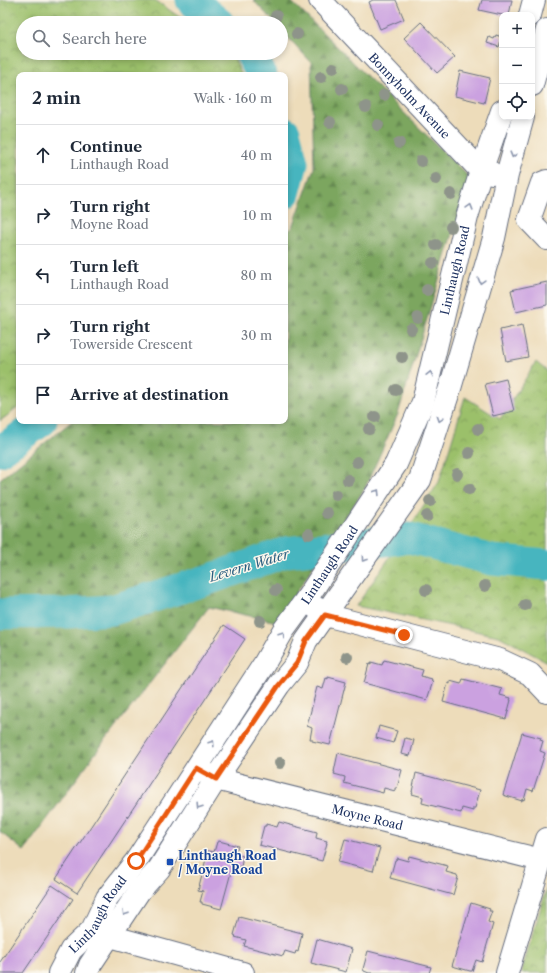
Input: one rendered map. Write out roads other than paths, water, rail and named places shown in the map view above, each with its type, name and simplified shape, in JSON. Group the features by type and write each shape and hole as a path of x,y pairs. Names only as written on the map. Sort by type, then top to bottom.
{"street":[{"name":"Bonnyholm Avenue","path":"320,0 341,8 481,170"},
{"path":"531,12 534,0"},
{"path":"532,84 547,30"},
{"name":"Linthaugh Road","path":"87,973 101,933 107,898 136,861 264,664 283,631 306,601 396,464 423,402 467,217 481,170 499,119"},
{"name":"Linthaugh Road","path":"59,973 71,950 101,933 159,869 216,779 279,685 297,663 306,641 420,480 451,385 494,238 507,175 522,120"},
{"path":"481,170 507,175"},
{"path":"544,182 528,220 547,239"},
{"path":"306,601 325,615 500,660 530,674 547,692"},
{"name":"Moyne Road","path":"196,768 216,779 541,860"},
{"path":"507,973 547,839"},
{"path":"101,933 242,973"}],"waterway":[{"path":"191,0 210,16"},
{"path":"254,60 260,72"},
{"path":"288,144 293,163 288,182"},
{"path":"0,451 38,424"},
{"name":"Levern Water","path":"0,614 68,613 112,610 210,579 286,552 410,538 492,560 547,565"}],"place":[{"name":"Linthaugh Road / Moyne Road","path":"170,862"}]}
